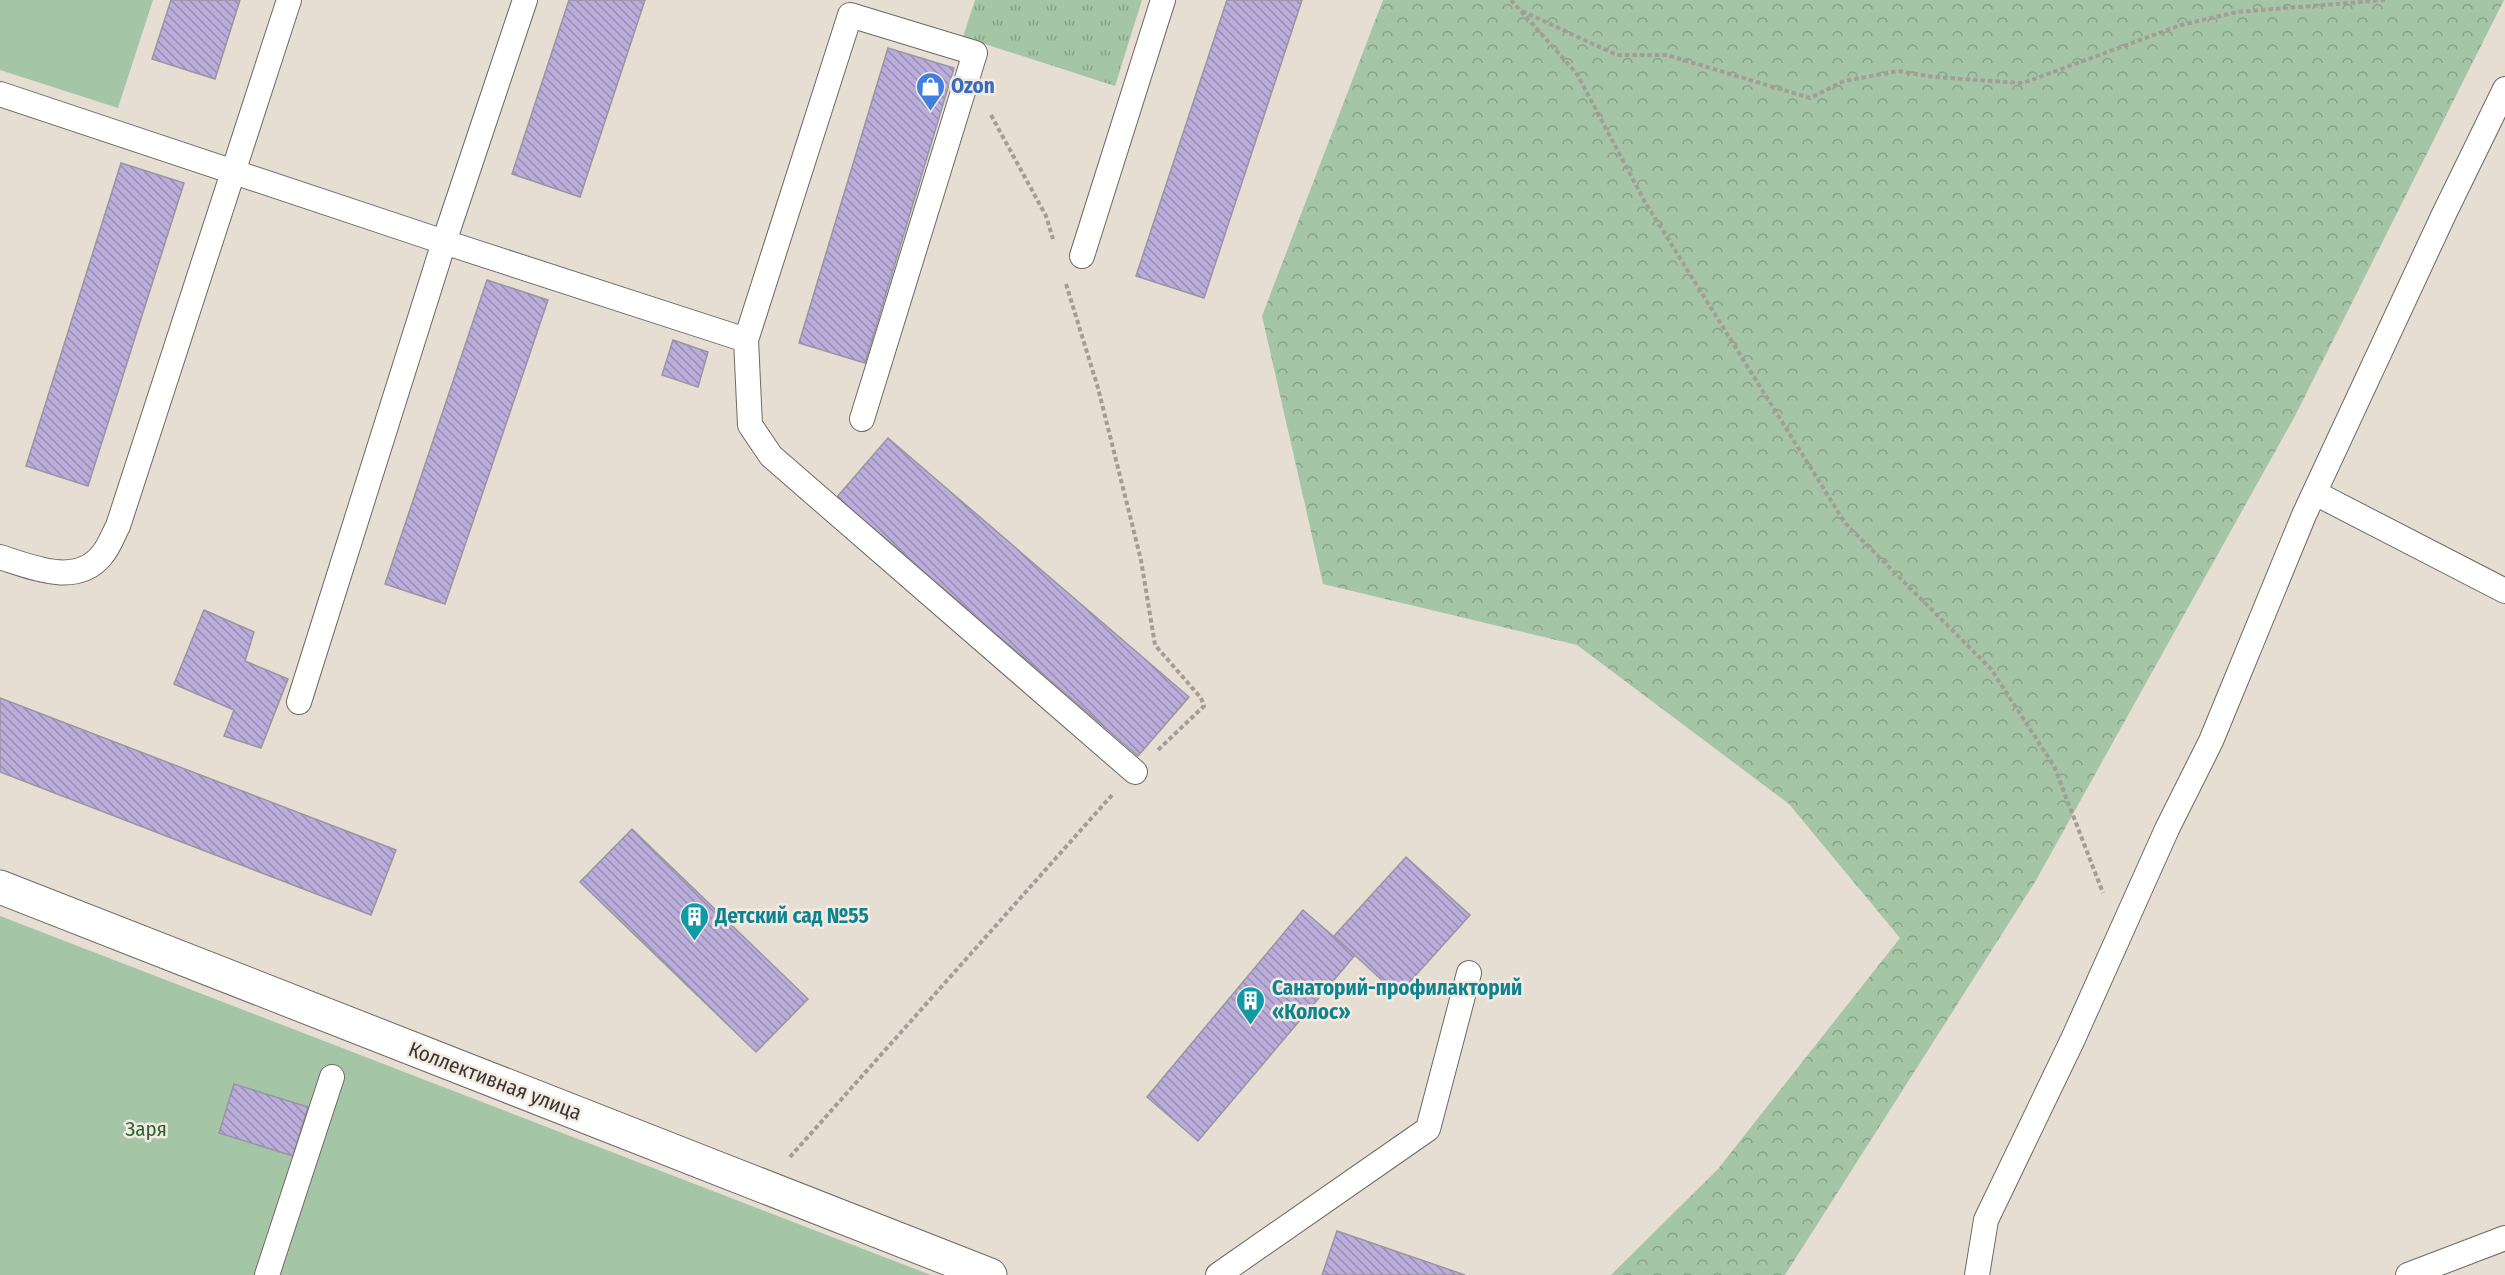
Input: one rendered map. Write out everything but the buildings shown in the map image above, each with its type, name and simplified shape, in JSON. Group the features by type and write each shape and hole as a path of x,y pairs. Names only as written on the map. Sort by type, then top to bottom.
{"street":[{"name":"Коллективная улица","path":"0,886 990,1275"}],"lane":[{"path":"0,557 34,568 63,573 84,569 102,556 118,526 289,0"},
{"path":"299,702 444,242 525,0"},
{"path":"1082,256 1163,0"},
{"path":"862,419 975,53 850,15 746,340 750,425 771,456 1135,772"},
{"path":"1977,1275 1986,1220 2073,1039 2167,829 2211,741 2315,493 2444,214 2505,89"},
{"path":"0,94 746,340"},
{"path":"2315,493 2505,591"},
{"path":"1218,1275 1428,1129 1469,973"},
{"path":"267,1275 332,1077"},
{"path":"2409,1275 2505,1238"}],"path":[{"path":"1511,0 1577,74 1646,202 1845,523 1990,669 2048,756 2054,766 2119,936"},
{"path":"1520,10 1617,55 1667,55 1810,98 1844,81 1898,71 1934,77 2023,83 2181,25 2237,12 2385,0"}],"green space":[{"path":"0,0 153,0 118,108 0,70"},
{"path":"975,0 1142,0 1115,86 963,37"},
{"path":"1383,0 2504,0 2295,416 2035,882 1785,1275 1611,1275 1718,1169 1900,938 1789,804 1577,645 1323,584 1262,316"},
{"name":"Заря","path":"0,916 897,1262 931,1275 0,1275"}],"place":[{"name":"Ozon","path":"930,112"},
{"name":"Детский сад №55","path":"694,942"},
{"name":"Санаторий-профилакторий «Колос»","path":"1251,1026"}]}
